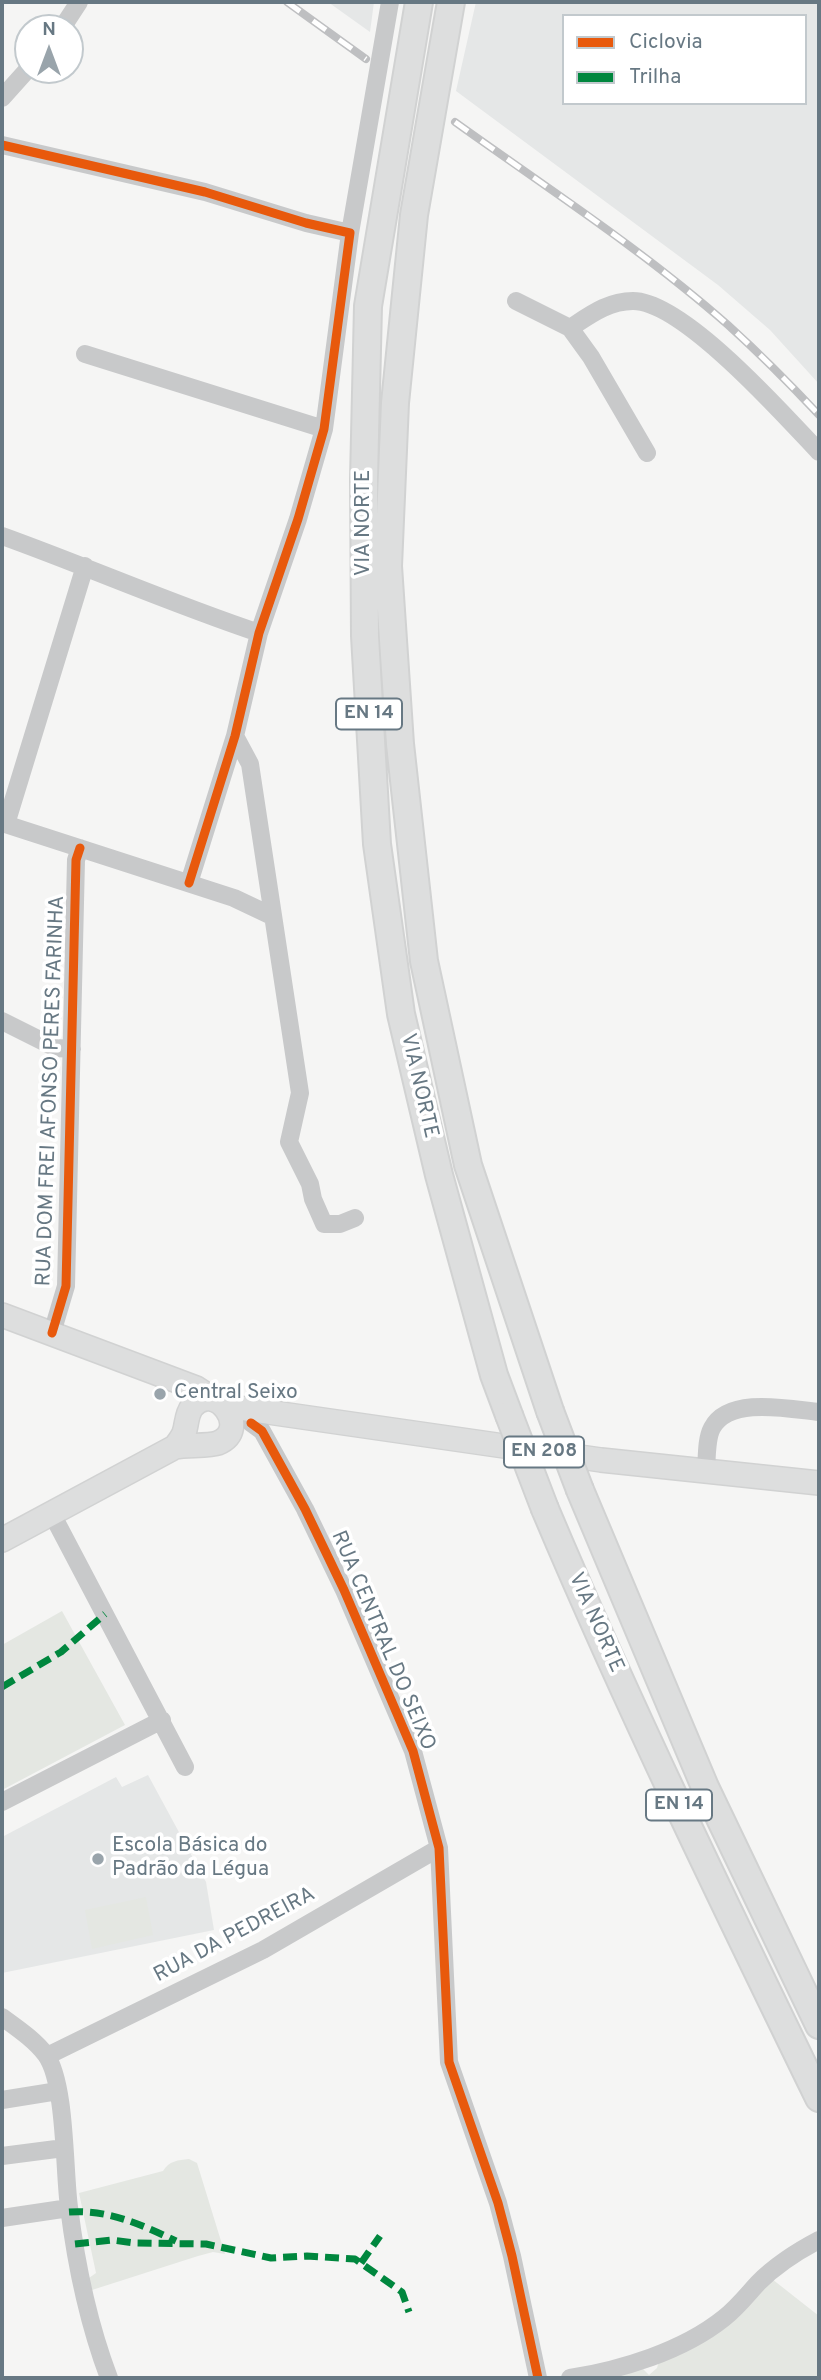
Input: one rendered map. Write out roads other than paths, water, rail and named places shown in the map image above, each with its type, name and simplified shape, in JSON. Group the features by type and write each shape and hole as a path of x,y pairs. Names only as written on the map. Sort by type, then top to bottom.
{"highway":[{"name":"VIA NORTE","path":"419,2 368,306 364,479 365,636 377,844 401,1014 439,1175 494,1375 545,1509 604,1646 819,2098"},
{"name":"VIA NORTE","path":"451,2 414,215 395,403 388,566 400,744 424,961 468,1165 550,1411 580,1490 705,1787 819,2025"}],"main road":[{"path":"2,1315 204,1392 238,1414"},
{"path":"183,1385 191,1436 204,1444"},
{"path":"175,1447 183,1435 187,1418 198,1402 238,1414"},
{"path":"2,1540 175,1447 211,1445 223,1440 238,1414"},
{"name":"EN 208","path":"238,1414 601,1460 819,1483"}],"street":[{"path":"190,883 235,736 259,633 298,519 324,429 350,233 390,2"},
{"path":"2,99 15,84"},
{"path":"2,145 205,192 306,223 350,233"},
{"path":"516,301 570,328 591,357 648,453"},
{"path":"570,328 601,308 620,301 654,304 680,320 749,378 819,452"},
{"path":"85,354 324,429"},
{"path":"2,536 85,566 218,620 259,633"},
{"path":"85,566 4,824 234,898 272,916"},
{"path":"235,736 250,764 300,1093 289,1142 310,1184 313,1199 324,1224 340,1224 355,1218"},
{"name":"RUA DOM FREI AFONSO PERES FARINHA","path":"52,1333 66,1286 76,860 80,848"},
{"path":"2,1021 56,1048 72,1049"},
{"path":"706,1472 712,1429 730,1411 755,1407 819,1412"},
{"name":"RUA CENTRAL DO SEIXO","path":"238,1414 262,1431 305,1509 344,1590 413,1751 439,1848 449,2062 498,2203 538,2378"},
{"path":"52,1514 185,1767"},
{"path":"2,1802 162,1720"},
{"name":"RUA DA PEDREIRA","path":"47,2056 263,1950 439,1848"},
{"path":"2,2017 21,2030 47,2056 58,2091 69,2208 90,2322 109,2378"},
{"path":"2,2100 58,2091"},
{"path":"2,2156 64,2148"},
{"path":"2,2218 69,2208"},
{"path":"570,2378 592,2375 644,2360 693,2337 723,2319 782,2263 819,2240"}],"railway":[{"path":"287,2 366,59"},
{"path":"455,122 594,220 696,297 752,347 819,415"}],"place":[{"name":"Central Seixo","path":"160,1394"},
{"name":"Escola Básica do Padrão da Légua","path":"98,1859"}]}
